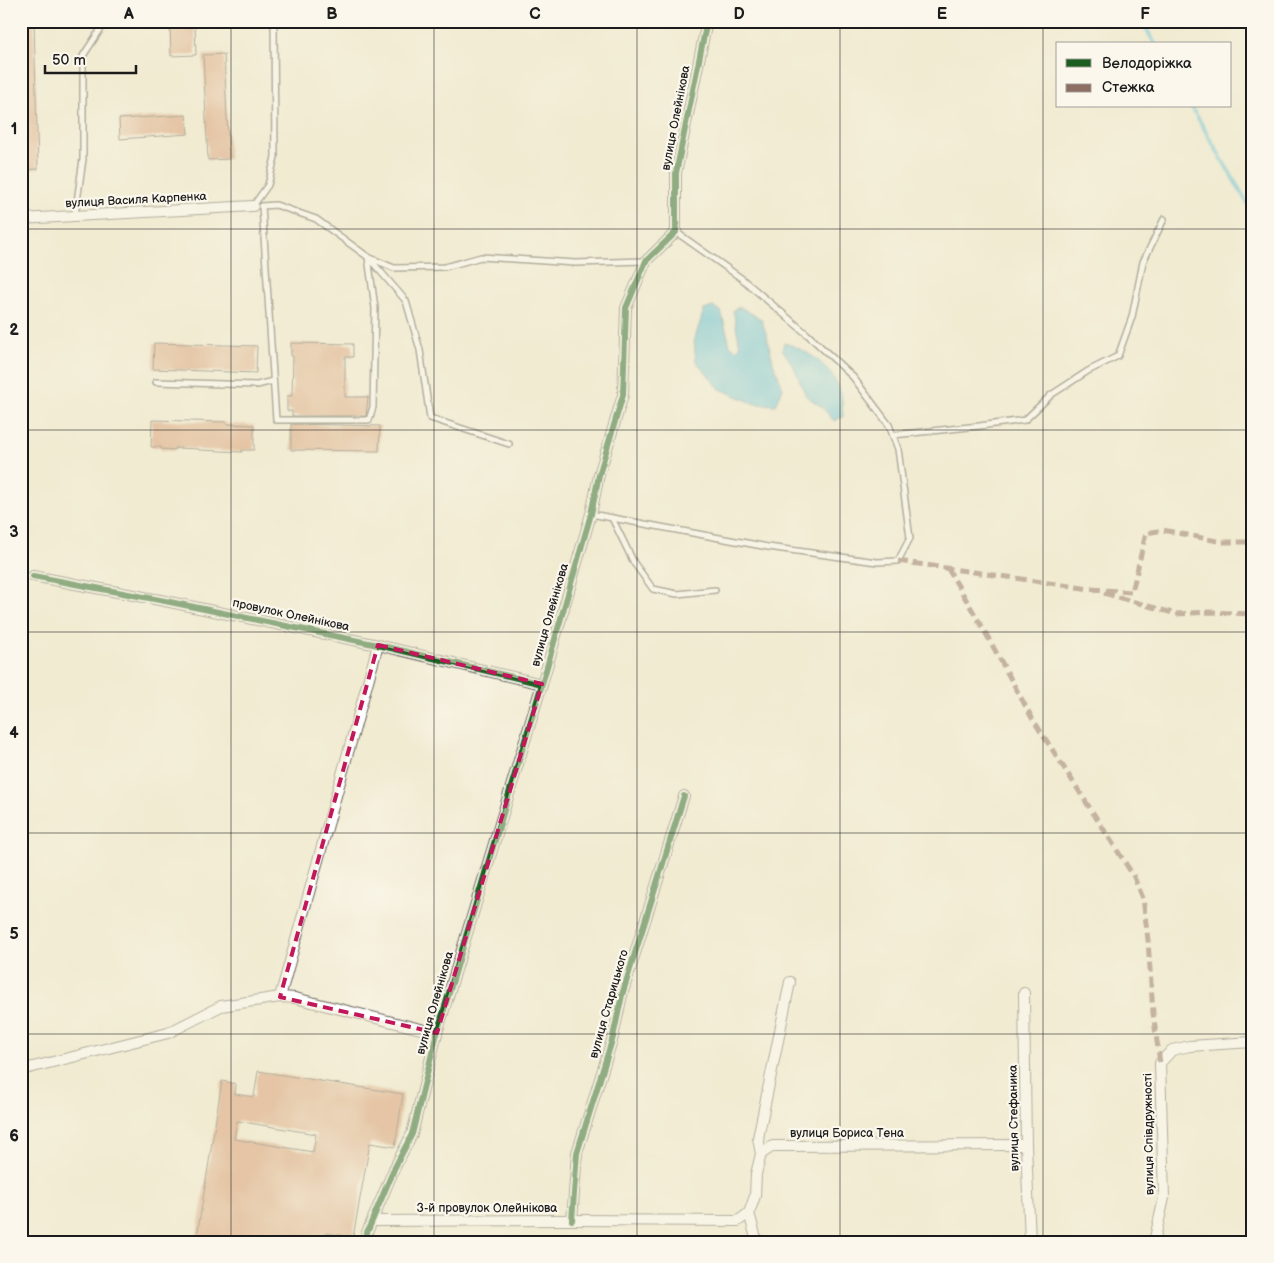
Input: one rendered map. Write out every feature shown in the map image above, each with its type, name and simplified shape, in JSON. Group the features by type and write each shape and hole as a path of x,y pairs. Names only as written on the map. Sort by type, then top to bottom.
{"street":[{"name":"вулиця Олейнікова","path":"363,1242 394,1169 412,1134 437,1033 591,514 599,475 623,395 626,308 646,261 676,232 676,173 707,21"},
{"name":"вулиця Василя Карпенка","path":"21,219 257,206"},
{"name":"провулок Олейнікова","path":"33,576 378,645 542,684"},
{"path":"280,997 378,645"},
{"name":"вулиця Старицького","path":"572,1220 577,1153 613,1037 622,995 684,796"},
{"path":"757,1242 749,1213 755,1196 756,1174 761,1154 758,1138 790,982"},
{"name":"вулиця Стефаника","path":"1024,993 1026,1145 1030,1242"},
{"path":"21,1070 168,1033 221,1006 280,997 295,998 437,1033"},
{"name":"вулиця Співдружності","path":"1154,1242 1164,1198 1160,1063 1172,1050 1253,1042"},
{"name":"вулиця Бориса Тена","path":"761,1154 773,1146 1026,1145"},
{"name":"3-й провулок Олейнікова","path":"373,1222 738,1221 749,1213"}],"lane":[{"path":"75,216 83,159 83,56 106,21"},
{"path":"274,21 276,157 268,185 257,206 276,420 369,420 373,407 375,308 368,257"},
{"path":"257,206 276,205 316,220 368,257 394,268 445,267 481,257 575,263 646,261"},
{"path":"893,435 1025,420 1051,395 1088,371 1118,356 1132,317 1143,262 1164,219"},
{"path":"591,514 768,547 876,562 898,561 910,538 898,449 889,425 853,377 807,334 741,278 676,232"},
{"path":"368,257 406,301 420,350 430,418 508,444"},
{"path":"156,382 257,385 273,381"},
{"path":"612,518 634,563 653,589 677,594 715,590"}],"highlighted area":[{"path":"378,645 542,684 437,1033 280,997"}],"water":[{"path":"713,307 721,311 730,345 736,350 740,346 733,310 740,307 761,319 773,362 783,388 776,405 755,404 720,389 696,361 694,341 704,310"},
{"path":"784,343 810,354 831,374 841,393 843,417 834,421 822,407 806,396 794,367 782,349"}],"building":[{"path":"21,21 34,21 38,169 21,170"},
{"path":"170,21 195,21 196,55 171,56"},
{"path":"224,54 229,159 208,160 203,55"},
{"path":"186,115 188,134 120,139 119,119"},
{"path":"154,343 257,346 256,373 153,369"},
{"path":"291,343 353,344 353,357 345,357 345,397 368,397 366,416 292,416 292,411 287,411 287,396 292,396 293,356 291,356"},
{"path":"152,420 226,422 226,424 254,425 254,450 242,450 242,452 175,448 175,450 151,447"},
{"path":"291,424 380,426 379,451 291,450"},
{"path":"258,1071 403,1094 395,1147 370,1143 353,1237 326,1233 324,1242 196,1242 222,1081 236,1084 235,1094 254,1097","holes":["237,1121 316,1134 313,1152 234,1139"]}],"waterway":[{"path":"1142,21 1154,42"},
{"path":"1192,108 1253,213"}],"marked path":[{"path":"898,561 1090,589 1132,592 1146,533 1163,530 1222,542 1253,542"},
{"path":"947,567 1032,718 1133,875 1143,898 1153,1013 1160,1063"},
{"path":"1104,593 1176,614 1210,612 1253,614"}],"cycle path":[{"path":"363,1242 394,1169 412,1134 437,1033 591,514 599,475 623,395 626,308 646,261 676,232 676,173 707,21"},
{"path":"33,576 378,645 542,684"},
{"path":"572,1220 577,1153 613,1037 622,995 684,796"}]}
